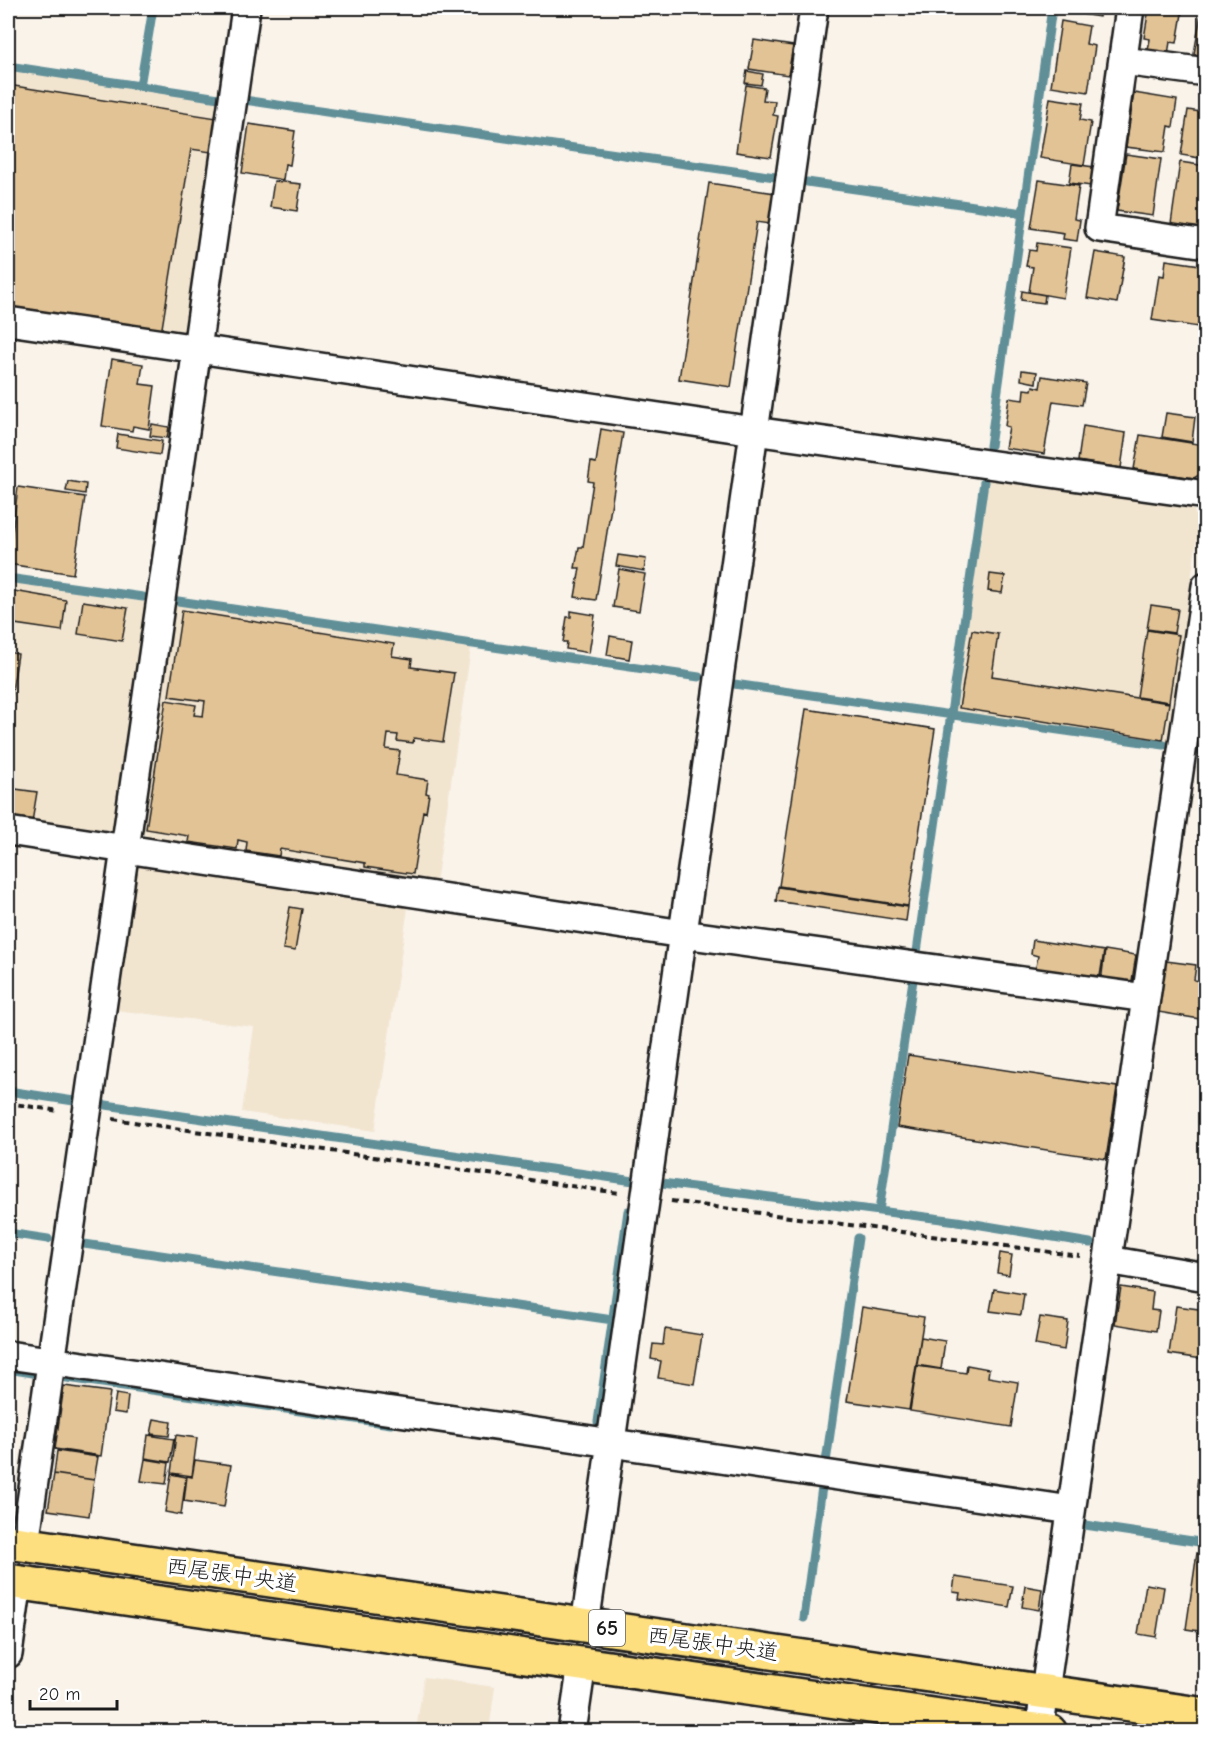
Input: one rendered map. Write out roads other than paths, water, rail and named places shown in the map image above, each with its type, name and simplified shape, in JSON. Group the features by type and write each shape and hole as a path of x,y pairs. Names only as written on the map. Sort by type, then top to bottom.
{"main road":[{"name":"西尾張中央道","path":"16,1543 1206,1715"},
{"name":"西尾張中央道","path":"13,1581 1043,1731"}],"street":[{"path":"16,1543 52,1362 246,8"},
{"path":"585,1625 814,8"},
{"path":"1130,8 1099,228 1206,244"},
{"path":"1123,61 1206,72"},
{"path":"8,321 1206,495"},
{"path":"1043,1731 1045,1691 1206,586"},
{"path":"8,831 683,934 1146,998"},
{"path":"1108,1260 1206,1277"},
{"path":"8,1355 1071,1510"},
{"path":"8,1654 13,1581"},
{"path":"572,1731 582,1664"}],"waterway":[{"path":"140,86 153,8"},
{"path":"990,446 1052,8"},
{"path":"8,66 219,98"},
{"path":"244,100 775,177"},
{"path":"807,182 1023,213"},
{"path":"917,952 984,482"},
{"path":"8,578 143,597"},
{"path":"178,601 699,677"},
{"path":"734,684 1164,745"},
{"path":"1196,750 1206,751"},
{"path":"879,1211 913,980"},
{"path":"8,1091 74,1101"},
{"path":"106,1105 634,1181"},
{"path":"662,1183 957,1221 1090,1243"},
{"path":"598,1422 628,1211"},
{"path":"8,1233 48,1239"},
{"path":"826,1462 858,1238"},
{"path":"84,1244 613,1320"},
{"path":"8,1369 33,1373"},
{"path":"67,1378 391,1424"},
{"path":"804,1618 822,1487"},
{"path":"1085,1525 1206,1543"}]}
